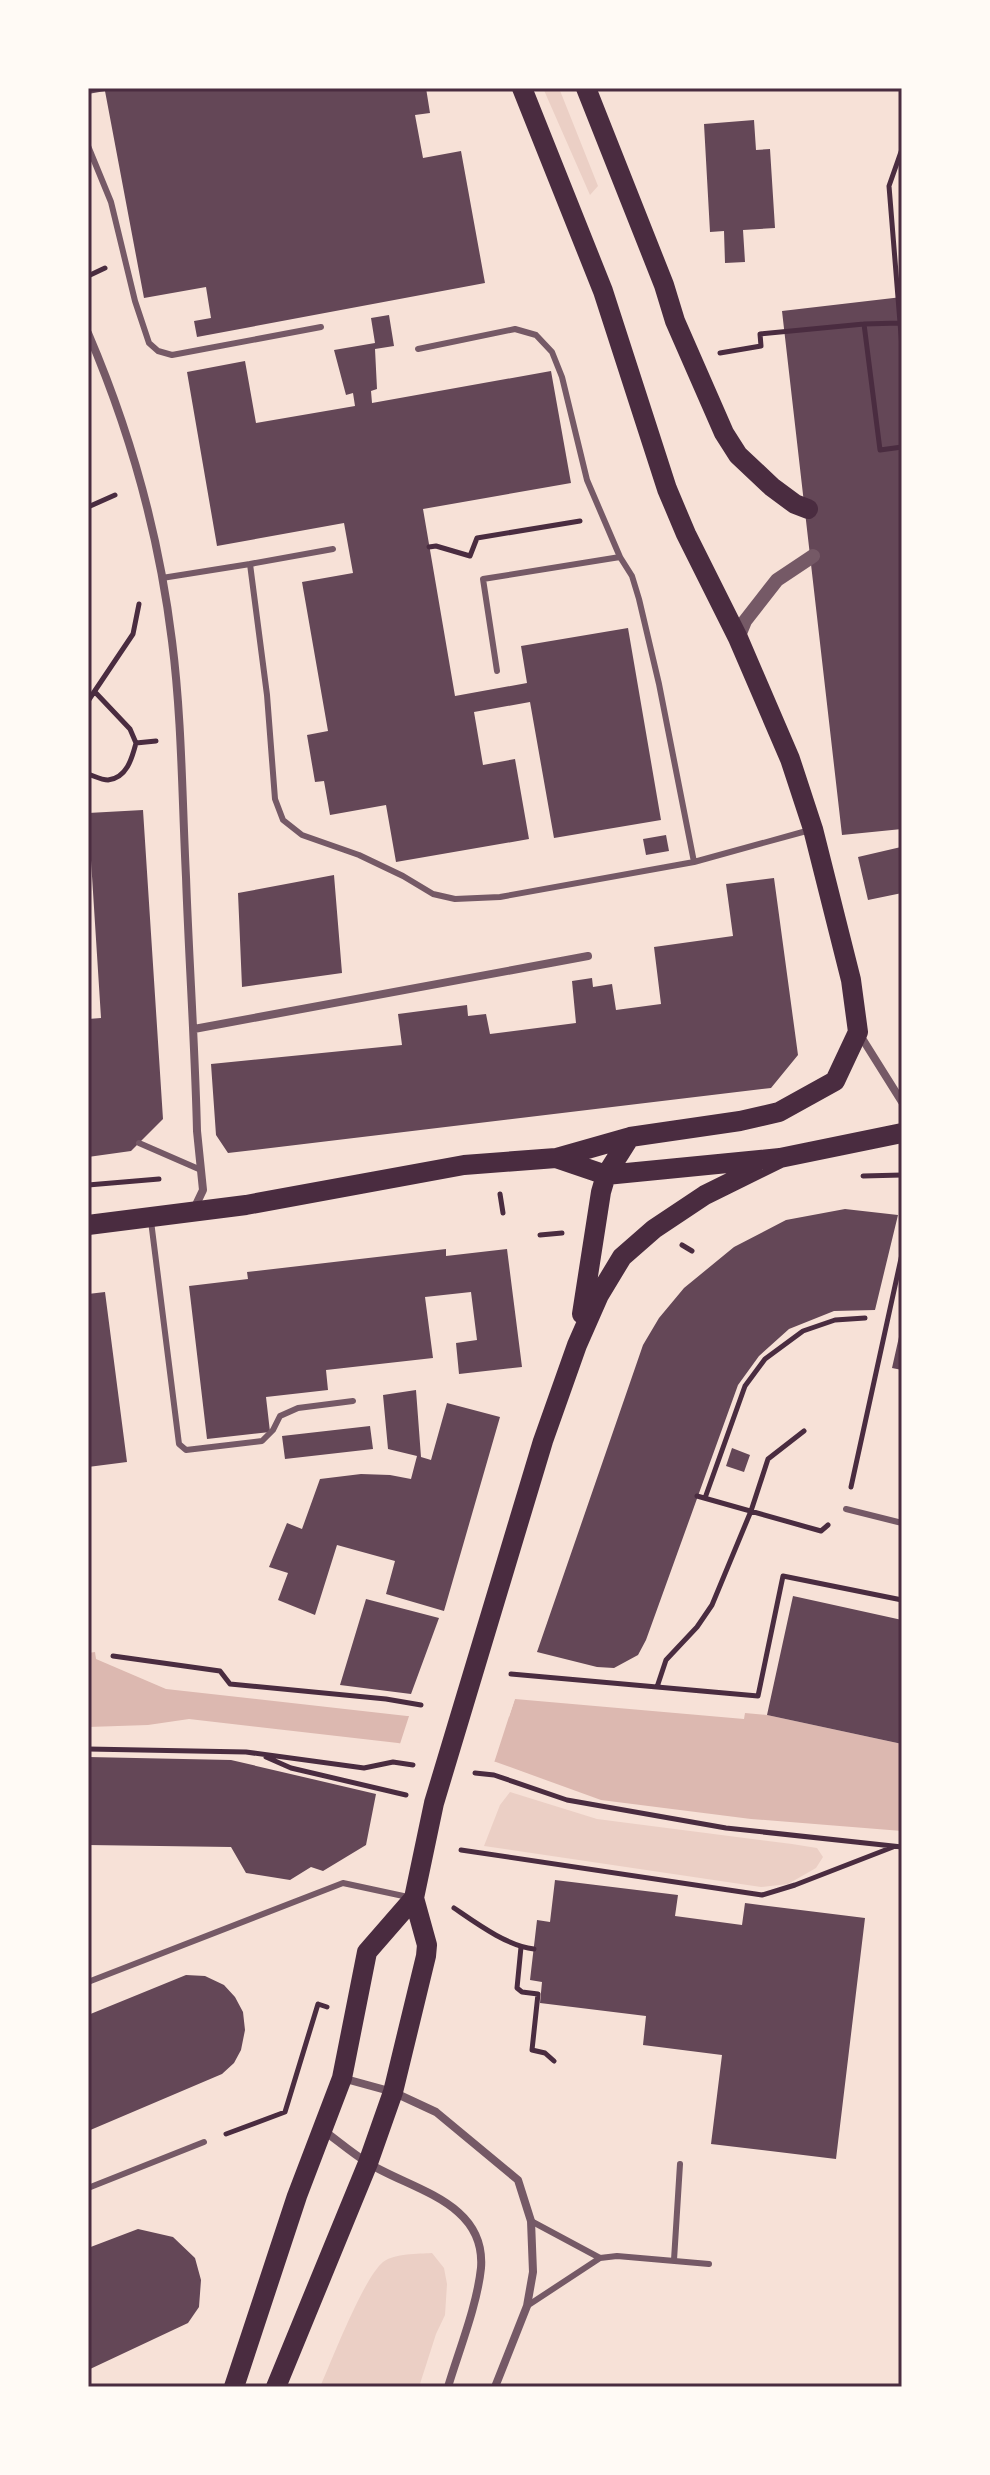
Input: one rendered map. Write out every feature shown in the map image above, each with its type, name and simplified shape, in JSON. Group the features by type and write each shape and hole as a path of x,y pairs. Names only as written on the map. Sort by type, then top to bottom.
{"main road":[{"path":"88,1225 246,1205 464,1165 556,1158 630,1137 740,1121 779,1112 835,1081 858,1032 851,980 813,829 790,759 738,638 667,489 603,291 522,88"},
{"path":"586,88 664,285 675,321 724,433 738,455 772,487 795,504 808,509"},
{"path":"556,1158 606,1175 780,1158 902,1133"},
{"path":"577,1345 601,1192 606,1175 630,1137"},
{"path":"276,2387 368,2163 393,2092 427,1945 414,1898 434,1803 539,1454 577,1345 599,1295 622,1257 654,1229 705,1195 780,1158"},
{"path":"234,2387 297,2196 342,2078 367,1952 414,1898"}],"street":[{"path":"88,333 125,428 145,498 173,643 197,1131 203,1190 217,1209"},
{"path":"738,638 745,621 777,580 813,556"},
{"path":"194,1029 588,956"},
{"path":"858,1032 902,1102"},
{"path":"193,1211 203,1190"},
{"path":"342,2078 393,2092 436,2112 518,2180 531,2221 533,2272 527,2306 495,2387"},
{"path":"323,2130 368,2163 441,2198 472,2226 481,2251 481,2269 448,2387"}],"lane":[{"path":"88,146 111,202 135,301 149,343 158,351 172,355 321,327"},
{"path":"418,349 515,329 536,335 552,352 562,377 587,480 620,557 632,576 639,599 694,862"},
{"path":"162,578 333,549"},
{"path":"497,671 483,579 620,557"},
{"path":"250,564 267,695 275,799 283,820 302,835 359,855 433,894 455,899 500,897 694,862 813,829"},
{"path":"139,1143 201,1170"},
{"path":"151,1218 179,1444 186,1450 262,1441 273,1430 280,1416 298,1408 353,1401"},
{"path":"846,1509 902,1523"},
{"path":"88,1982 343,1883 414,1898"},
{"path":"88,2188 204,2142"},
{"path":"674,2260 680,2164"},
{"path":"531,2221 600,2258"},
{"path":"527,2306 600,2258 617,2256 709,2264"}],"path":[{"path":"902,149 889,186 902,347"},
{"path":"88,276 101,270"},
{"path":"737,350 761,346 760,334 900,323"},
{"path":"864,324 880,450 902,447"},
{"path":"88,507 115,495"},
{"path":"429,547 436,546 470,556 477,538 603,515"},
{"path":"88,701 133,634 140,607"},
{"path":"88,774 107,780 121,775 131,762 136,743 130,729 95,692"},
{"path":"136,743 180,739"},
{"path":"88,1185 165,1178 176,1173 184,1162"},
{"path":"697,1496 821,1531 846,1509 902,1254"},
{"path":"705,1498 745,1386 765,1359 803,1331 835,1320 865,1318"},
{"path":"657,1687 666,1660 697,1627 712,1605 751,1511 768,1459 804,1431"},
{"path":"511,1674 758,1696 783,1576 902,1600"},
{"path":"113,1656 220,1671 230,1684 421,1705"},
{"path":"88,1749 211,1750 260,1755 291,1768 393,1792"},
{"path":"567,1800 726,1828 902,1847"},
{"path":"461,1850 762,1895 894,1846"},
{"path":"454,1908 489,1932 521,1947 534,1949"},
{"path":"521,1947 517,1988 522,1992 538,1994 532,2050 545,2053 554,2061"},
{"path":"252,2124 285,2112 318,2004"}],"shaded area":[{"path":"543,88 559,88 598,186 590,195"},
{"path":"95,1652 96,1659 166,1689 407,1716 509,1717 515,1699 744,1719 745,1713 902,1744 902,1831 751,1819 601,1800 496,1762 398,1743 189,1719 148,1725 88,1727 88,1653"},
{"path":"510,1792 597,1819 817,1848 823,1857 816,1868 788,1884 761,1887 484,1846 500,1805"},
{"path":"432,2253 444,2268 447,2284 445,2315 419,2387 320,2387 357,2302 375,2271 383,2262 394,2257"}],"pier":[{"path":"516,1695 493,1766 399,1747 410,1713 506,1713 511,1697"}],"building":[{"path":"88,88 426,88 430,113 415,115 423,158 461,151 485,283 197,337 194,321 211,318 206,287 144,298 105,91 88,94"},
{"path":"754,120 756,150 770,149 775,228 743,230 745,262 725,263 724,231 710,232 704,124"},
{"path":"902,297 902,829 842,835 782,311"},
{"path":"389,315 394,346 375,349 377,389 371,391 372,403 551,371 571,483 423,509 455,696 527,683 521,646 628,628 661,820 554,838 530,702 474,712 483,765 515,759 529,839 396,862 386,805 330,815 324,781 315,782 307,735 328,731 302,582 353,573 344,523 217,546 187,372 245,361 256,423 355,406 353,393 346,395 334,350 375,343 371,318"},
{"path":"143,810 163,1119 131,1151 88,1157 88,1019 101,1018 88,813"},
{"path":"666,835 669,851 646,855 643,839"},
{"path":"901,847 902,893 868,900 858,857"},
{"path":"334,875 342,973 242,987 238,893"},
{"path":"774,878 798,1055 771,1088 228,1153 216,1135 211,1064 402,1045 398,1014 467,1005 468,1016 486,1014 490,1034 576,1023 572,981 592,978 593,987 612,984 616,1010 661,1004 654,947 733,936 726,884"},
{"path":"845,1209 898,1215 875,1310 834,1311 789,1329 759,1356 738,1385 638,1655 614,1668 597,1667 537,1652 643,1345 659,1318 684,1288 734,1247 786,1220"},
{"path":"446,1249 446,1256 507,1249 522,1367 459,1374 456,1343 477,1340 471,1292 425,1297 433,1358 326,1370 328,1390 266,1397 270,1432 207,1439 189,1286 248,1279 247,1272"},
{"path":"105,1292 127,1462 88,1467 88,1294"},
{"path":"902,1328 902,1370 892,1368"},
{"path":"416,1390 421,1457 431,1460 447,1403 500,1417 444,1611 386,1594 395,1561 337,1545 315,1615 278,1600 288,1573 269,1567 287,1523 302,1529 320,1479 361,1474 411,1479 417,1456 388,1449 383,1395"},
{"path":"370,1426 373,1449 285,1459 282,1436"},
{"path":"732,1448 750,1455 744,1472 726,1466"},
{"path":"793,1596 902,1620 902,1744 767,1715"},
{"path":"366,1599 439,1618 411,1694 340,1685"},
{"path":"88,1757 231,1760 376,1794 366,1845 323,1871 311,1867 290,1880 246,1873 231,1847 88,1845"},
{"path":"555,1880 678,1895 675,1916 742,1925 745,1903 865,1918 836,2159 711,2144 722,2055 643,2045 646,2016 540,2003 542,1982 530,1980 537,1920 550,1922"},
{"path":"186,1975 205,1976 224,1985 235,1997 243,2012 245,2030 241,2050 234,2063 222,2074 88,2131 88,2015"},
{"path":"138,2229 173,2237 195,2258 201,2280 199,2307 188,2323 88,2370 88,2248"}]}
